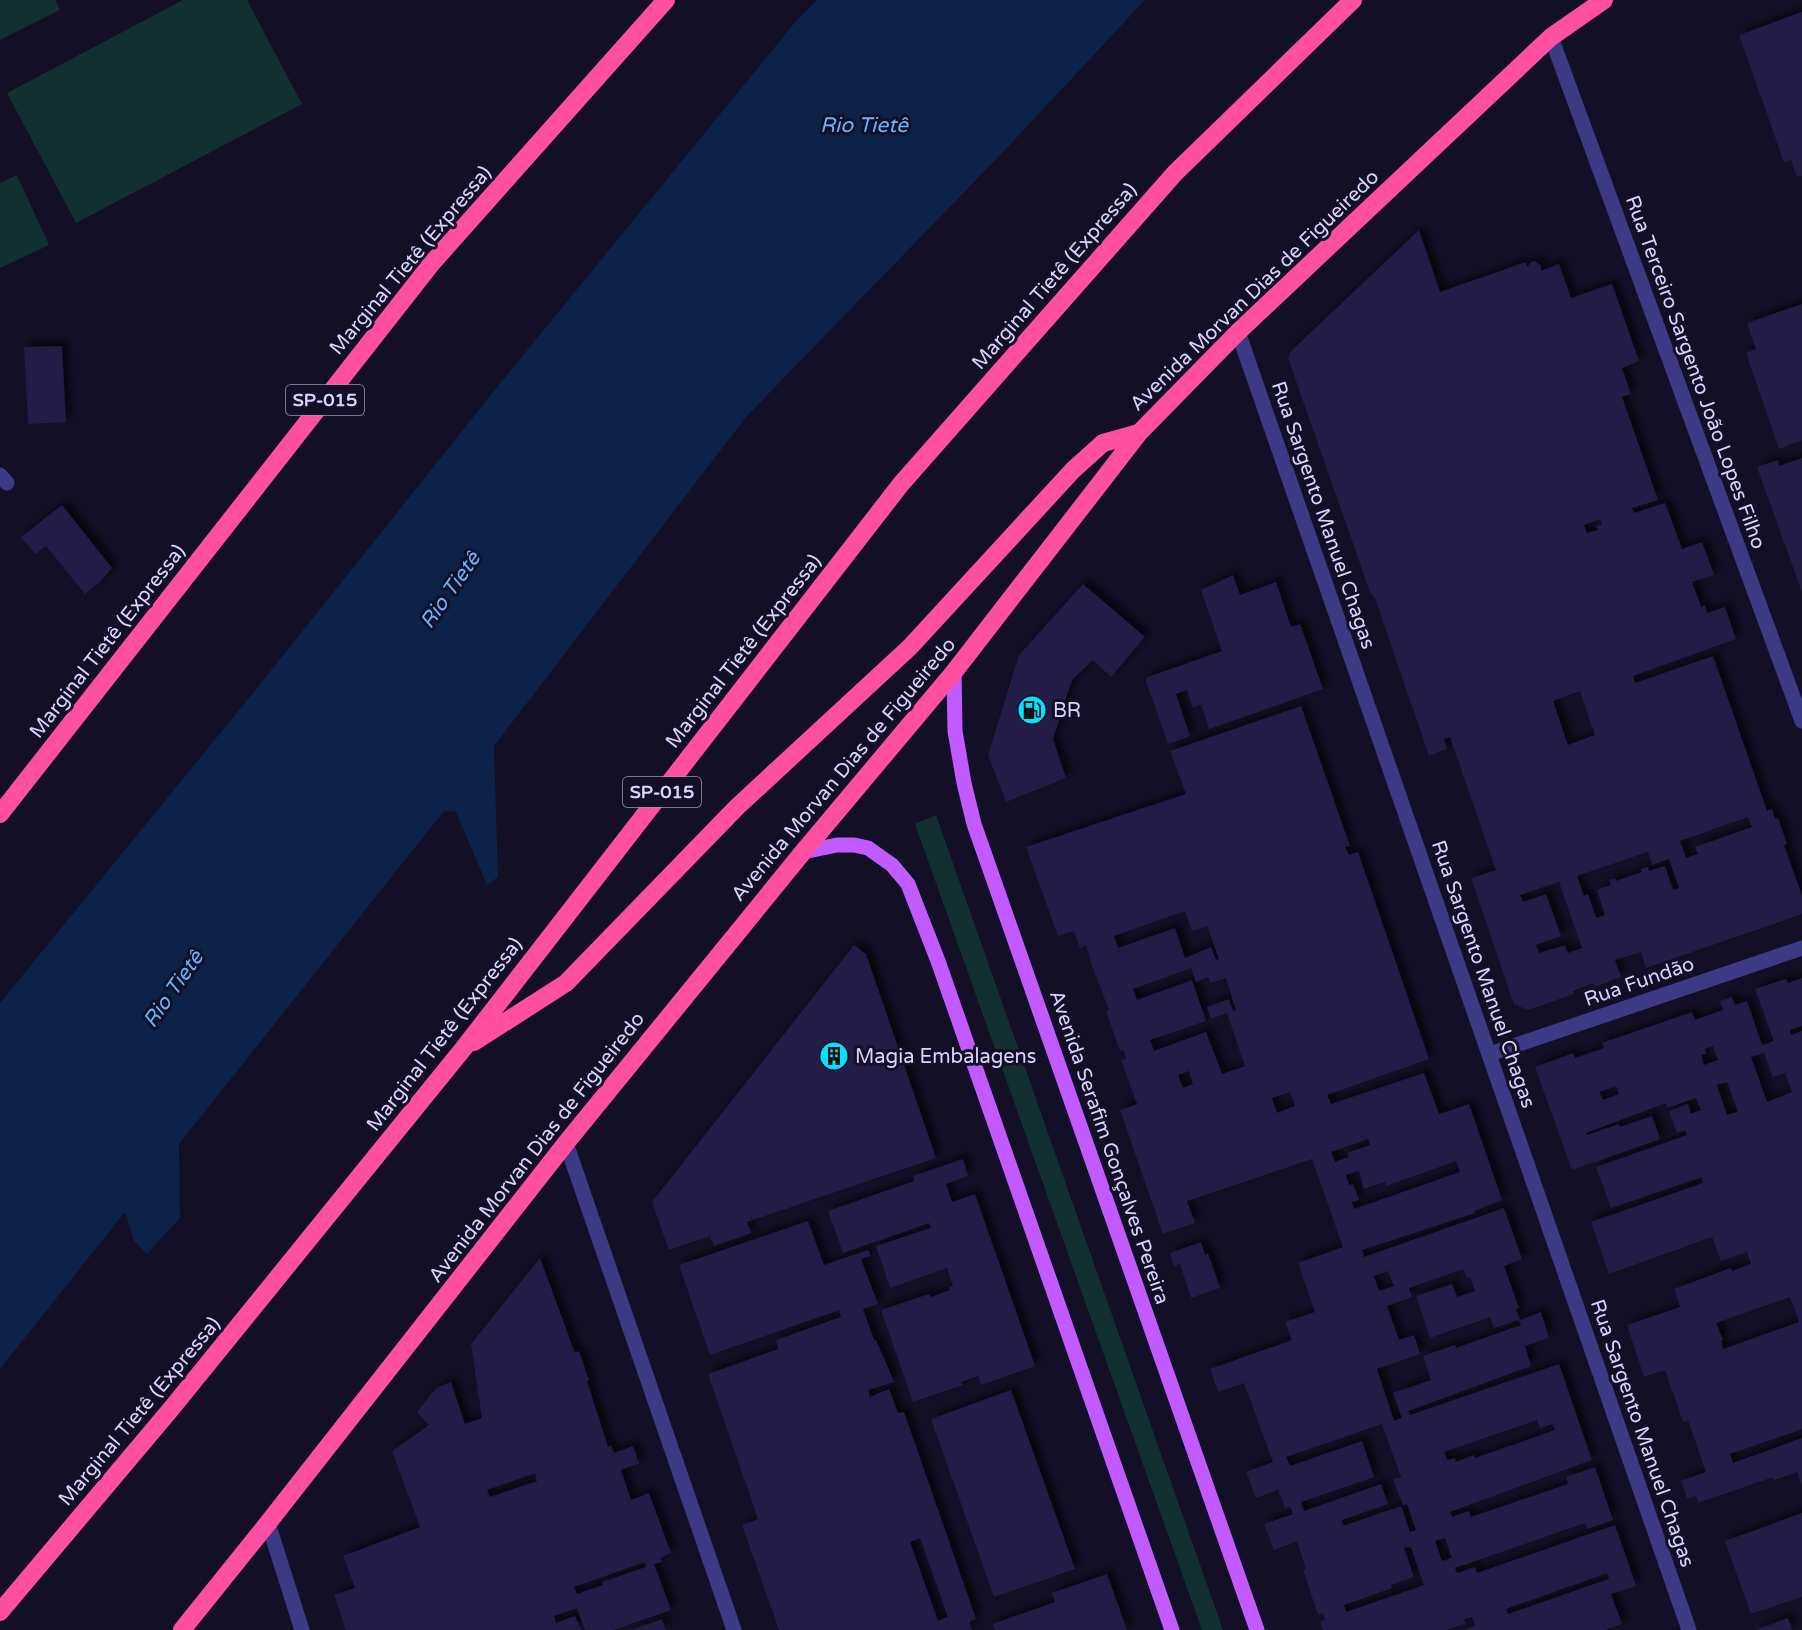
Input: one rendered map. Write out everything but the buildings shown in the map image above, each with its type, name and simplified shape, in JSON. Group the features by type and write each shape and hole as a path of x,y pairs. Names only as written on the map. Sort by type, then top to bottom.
{"highway":[{"name":"Marginal Tietê (Expressa)","path":"0,814 432,263 666,0"},
{"name":"Marginal Tietê (Expressa)","path":"0,1612 171,1409 463,1049 901,484 1175,173 1353,0"},
{"name":"Avenida Morvan Dias de Figueiredo","path":"182,1630 566,1143 803,852 954,672 1139,433 1238,332 1551,37 1604,0"},
{"path":"463,1049 566,982 737,807 910,647 1073,470 1103,443 1139,433"}],"main road":[{"name":"Avenida Serafim Gonçalves Pereira","path":"954,672 955,732 974,824 1257,1630"},
{"path":"803,852 854,844 868,848 892,865 908,884 938,961 1172,1630"}],"street":[{"name":"Rua Terceiro Sargento João Lopes Filho","path":"1551,37 1802,721"},
{"name":"Rua Sargento Manuel Chagas","path":"1238,332 1689,1630"},
{"name":"Rua Fundão","path":"1490,1054 1802,948"},
{"path":"566,1143 734,1630"},
{"path":"268,1523 302,1630"}],"green space":[{"path":"0,0 55,0 60,10 0,40"},
{"path":"183,0 247,0 302,104 76,223 7,93"},
{"path":"17,175 49,245 0,268 0,183"},
{"path":"936,815 1223,1630 1202,1630 915,824"}],"water":[{"name":"Rio Tietê","path":"817,0 1145,0 1007,148 746,417 494,746 498,877 487,885 456,812 444,811 179,1144 180,1218 147,1254 134,1241 125,1212 0,1369 0,1003 257,688 502,381 797,20"}],"place":[{"name":"BR","path":"1032,710"},
{"name":"Magia Embalagens","path":"834,1056"}]}
